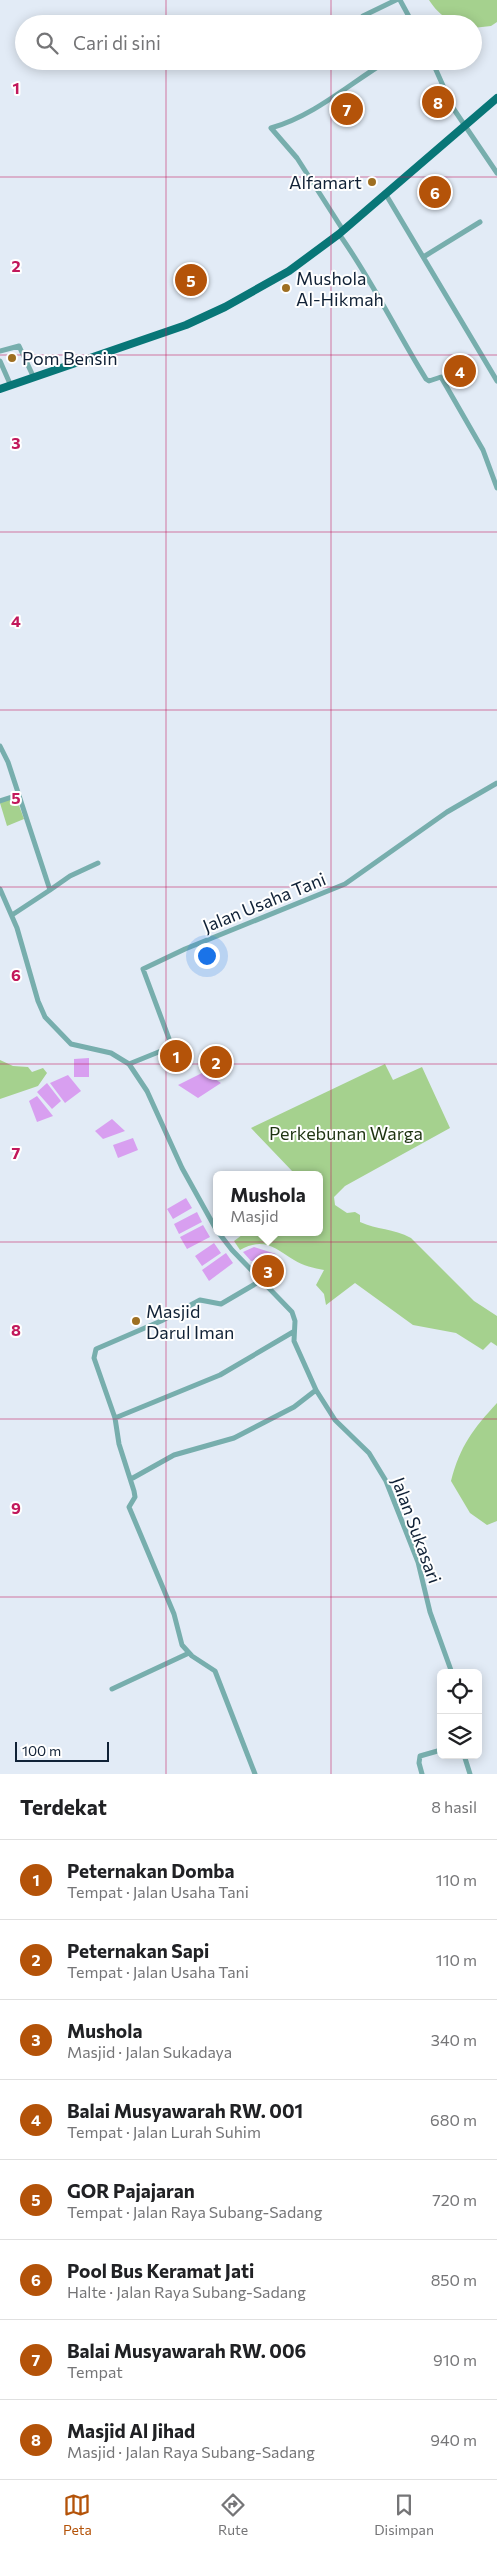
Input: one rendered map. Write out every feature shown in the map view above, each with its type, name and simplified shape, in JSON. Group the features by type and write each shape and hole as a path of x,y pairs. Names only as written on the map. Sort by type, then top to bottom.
{"main road":[{"path":"0,389 137,343 204,317 289,271 341,232 464,124 497,98"}],"street":[{"path":"365,15 396,0"},
{"path":"400,0 408,15"},
{"path":"372,70 356,79 321,106 271,128 297,158 366,272 404,344 426,379 429,381 441,377 482,447 497,488"},
{"path":"436,70 450,103 497,174"},
{"path":"386,193 497,381"},
{"path":"424,256 480,222"},
{"path":"0,351 18,346 34,378"},
{"path":"0,361 11,386"},
{"path":"0,746 6,756 50,890"},
{"name":"Jalan Usaha Tani","path":"129,1064 166,1049 170,1044 144,969 185,949 345,884 447,812 497,783"},
{"path":"0,801 18,795"},
{"path":"12,915 66,878 98,863"},
{"path":"0,889 12,915 38,1001 50,1024 70,1044 111,1053 129,1064"},
{"name":"Jalan Sukasari","path":"129,1064 147,1091 208,1220 213,1226"},
{"name":"Jalan Sukasari","path":"221,1236 236,1255 292,1312 295,1321 294,1341 316,1390 334,1420 369,1453 386,1481 418,1562 430,1612 451,1669"},
{"path":"255,1774 215,1670 189,1653 182,1645 174,1614 129,1507 135,1497 131,1479 119,1444 115,1418 94,1358 96,1349 161,1321 200,1300 221,1304 262,1280"},
{"path":"115,1418 220,1375 293,1332"},
{"path":"131,1479 174,1455 242,1434 294,1407 316,1390"},
{"path":"112,1689 189,1653"},
{"path":"422,1774 419,1764 420,1756 437,1751"},
{"path":"465,1759 470,1774"}],"green space":[{"path":"429,0 497,0 497,22 491,26 482,27 482,15 442,15"},
{"path":"16,797 24,819 7,826 0,803"},
{"path":"0,1060 13,1066 28,1067 32,1072 43,1068 47,1073 38,1086 0,1099"},
{"name":"Perkebunan Warga","path":"385,1064 393,1080 422,1067 450,1128 345,1186 334,1197 335,1205 347,1213 355,1212 360,1215 360,1222 398,1232 411,1238 474,1301 497,1316 497,1346 491,1342 483,1350 456,1333 413,1325 355,1283 326,1305 324,1294 316,1285 324,1270 301,1264 268,1245 255,1244 240,1250 234,1241 241,1236 323,1236 323,1171 292,1171 251,1128"},
{"path":"497,1403 497,1521 487,1525 470,1513 451,1481 468,1439"}],"shaded area":[{"path":"89,1058 89,1077 74,1077 74,1059"},
{"path":"204,1072 221,1083 198,1098 178,1085"},
{"path":"68,1075 81,1091 65,1103 50,1083"},
{"path":"47,1083 61,1101 52,1109 37,1092"},
{"path":"37,1096 53,1116 37,1122 29,1101"},
{"path":"112,1119 125,1131 103,1139 95,1131"},
{"path":"133,1138 138,1150 118,1158 113,1145"},
{"path":"186,1198 192,1208 173,1219 167,1209"},
{"path":"197,1212 202,1222 179,1234 174,1224"},
{"path":"203,1225 210,1237 187,1249 180,1237"},
{"path":"214,1243 221,1253 202,1266 195,1256"},
{"path":"254,1247 276,1254 263,1265 257,1260 251,1261 243,1252"},
{"path":"226,1253 233,1263 209,1281 202,1270"}],"place":[{"name":"Masjid Al Jihad","path":"438,102"},
{"name":"Balai Musyawarah RW. 006","path":"347,109"},
{"name":"Alfamart","path":"372,182"},
{"name":"Pool Bus Keramat Jati","path":"435,192"},
{"name":"GOR Pajajaran","path":"191,280"},
{"name":"Mushola Al-Hikmah","path":"286,288"},
{"name":"Pom Bensin","path":"12,358"},
{"name":"Balai Musyawarah RW. 001","path":"460,371"},
{"name":"Peternakan Domba","path":"176,1056"},
{"name":"Peternakan Sapi","path":"216,1062"},
{"name":"Mushola","path":"268,1271"},
{"name":"Masjid Darul Iman","path":"136,1321"}]}
